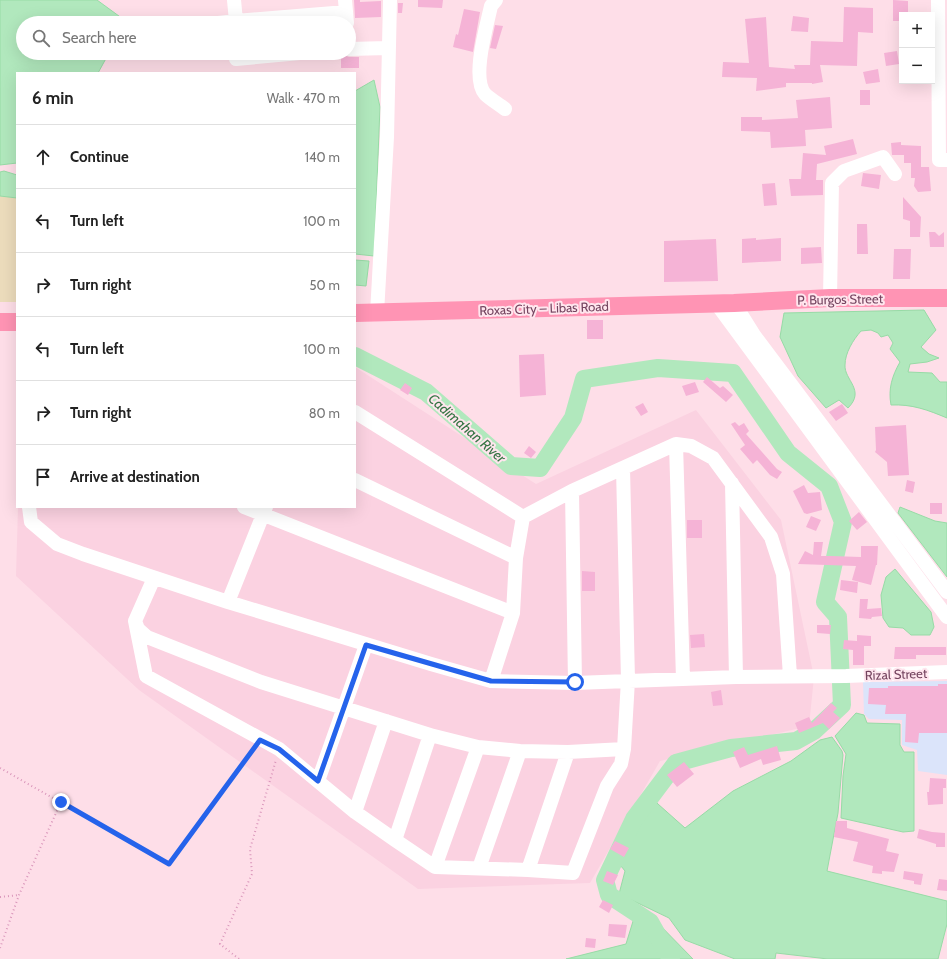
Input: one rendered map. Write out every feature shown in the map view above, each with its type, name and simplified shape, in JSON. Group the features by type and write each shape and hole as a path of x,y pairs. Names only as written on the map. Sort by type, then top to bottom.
{"main road":[{"name":"P. Burgos Street","path":"734,302 830,298 947,298"},
{"name":"Roxas City – Libas Road","path":"356,313 734,302"},
{"path":"0,322 16,322"}],"street":[{"path":"234,0 235,16"},
{"path":"377,313 387,137 390,0"},
{"path":"496,0 491,6 480,55 480,82 485,93 505,109"},
{"path":"938,0 939,160 947,160"},
{"path":"302,16 346,12"},
{"path":"356,49 388,48"},
{"path":"830,298 832,184 844,171 883,157 895,174"},
{"path":"734,302 754,335 947,592"},
{"path":"716,303 947,617"},
{"path":"356,413 523,517"},
{"path":"523,517 572,491 676,444 691,446 713,458 771,537 783,574 790,676"},
{"path":"676,444 683,679"},
{"path":"154,578 135,621 146,676 260,740 279,749 355,812 435,867 528,870 573,874 607,786 621,764 624,749 628,680 623,468"},
{"path":"356,480 516,558"},
{"path":"732,482 736,677"},
{"path":"572,491 575,682"},
{"name":"Rizal Street","path":"28,508 31,522 57,544 228,602 366,645 491,681 575,682 736,677 846,676 947,672"},
{"path":"249,508 264,511 513,613"},
{"path":"228,602 264,511"},
{"path":"491,681 513,613 516,558 523,517"},
{"path":"135,621 138,629 147,637 261,682 430,735 478,747 520,751 568,752 624,749"},
{"path":"318,781 366,645"},
{"path":"355,812 386,721"},
{"path":"394,840 430,735"},
{"path":"435,867 478,747"},
{"path":"479,868 520,751"},
{"path":"528,870 568,752"}],"path":[{"path":"0,768 169,864 260,740"},
{"path":"239,959 220,944 252,874 250,849 279,749"},
{"path":"0,948 19,895 61,802"},
{"path":"0,897 19,895"}],"shaded area":[{"path":"0,0 97,0 119,16 16,16 16,60 105,60 99,72 16,72 16,163 0,165"},
{"path":"374,80 380,107 374,256 356,254 356,90"},
{"path":"4,171 16,175 16,198 0,196 0,172"},
{"path":"0,196 16,198 16,302 0,302"},
{"path":"356,260 369,261 366,286 356,285"},
{"path":"924,310 936,330 921,347 929,354 939,358 927,362 910,364 908,372 932,373 940,382 947,382 947,418 920,408 906,405 891,405 891,383 900,362 890,349 893,343 888,335 881,337 878,333 871,330 861,331 850,347 846,356 845,365 848,376 855,390 855,396 853,402 848,408 839,400 826,408 798,376 780,337 784,313"},
{"path":"356,368 536,484 696,410 781,520 814,677 809,726 660,761 590,883 418,889 139,690 16,576 18,508 356,508"},
{"path":"900,507 935,521 947,523 947,577 898,513"},
{"path":"895,569 931,612 934,627 930,635 911,635 903,628 889,627 883,618 881,595 886,577"},
{"path":"947,681 947,775 918,771 917,750 902,745 902,720 869,719 864,714 863,682"},
{"path":"856,713 864,715 867,723 900,724 900,745 904,752 914,752 914,831 903,832 841,818 843,776 846,754 835,736"},
{"path":"832,737 842,751 843,755 838,813 827,871 947,901 947,924 938,959 828,959 776,953 775,959 735,959 685,940 669,918 619,894 625,871 618,861 620,846 629,828 649,796 685,828 733,791 791,761 820,740"},
{"path":"650,915 693,959 566,959 626,944 634,918"}],"building":[{"path":"354,0 360,0 360,2 381,1 381,17 356,18"},
{"path":"418,0 443,0 442,8 418,7"},
{"path":"893,0 908,1 908,12 899,12 899,21 893,21"},
{"path":"398,3 403,3 402,13 398,13"},
{"path":"844,7 873,8 873,33 858,32 857,66 820,65 823,82 812,84 786,83 786,87 756,91 757,78 722,77 723,62 749,63 745,19 766,17 769,67 795,69 794,65 810,65 811,41 843,42"},
{"path":"464,9 480,12 473,52 453,47 456,34 458,35"},
{"path":"793,16 809,18 808,32 791,31"},
{"path":"495,25 503,26 496,49 490,48"},
{"path":"897,51 899,64 886,66 884,53"},
{"path":"356,57 359,57 359,68 341,68 341,60 356,60"},
{"path":"878,69 880,82 866,84 863,72"},
{"path":"860,90 870,90 870,105 860,105"},
{"path":"830,97 832,128 805,130 806,146 771,148 770,132 741,131 741,117 762,117 762,120 798,118 796,100"},
{"path":"853,139 857,154 817,164 816,180 823,180 823,195 791,196 789,179 801,179 803,153 826,155 824,146"},
{"path":"901,142 901,145 921,146 921,167 929,167 931,191 918,192 914,186 915,178 911,178 911,163 904,163 904,155 892,155 891,143"},
{"path":"863,173 881,175 879,189 861,186"},
{"path":"775,183 777,205 764,206 762,184"},
{"path":"903,197 921,217 920,237 910,237 910,221 903,219"},
{"path":"857,224 867,224 868,254 857,254"},
{"path":"929,232 935,232 939,236 944,232 944,247 930,247"},
{"path":"756,238 756,240 781,238 781,261 742,263 742,239"},
{"path":"716,239 718,281 664,282 664,241"},
{"path":"821,247 822,263 801,264 801,248"},
{"path":"894,249 911,249 910,279 893,279"},
{"path":"587,320 603,320 603,339 587,339"},
{"path":"544,354 546,395 520,397 519,355"},
{"path":"707,377 720,388 723,386 733,395 726,402 703,382"},
{"path":"695,382 699,392 686,396 682,386"},
{"path":"405,383 412,388 408,395 400,390"},
{"path":"643,403 648,412 641,416 635,407"},
{"path":"842,404 848,413 836,421 829,412"},
{"path":"735,422 739,426 744,423 749,431 746,434 777,469 782,472 777,479 770,475 757,460 753,464 740,449 745,445 731,424"},
{"path":"906,425 909,475 888,476 887,462 875,452 875,427"},
{"path":"529,446 536,452 531,458 524,453"},
{"path":"907,480 915,482 913,493 905,491"},
{"path":"804,485 808,493 820,492 822,510 807,514 804,513 793,491"},
{"path":"930,503 942,503 942,514 930,514"},
{"path":"859,512 867,522 857,530 849,521"},
{"path":"811,516 821,520 816,531 806,527"},
{"path":"687,520 702,520 702,538 687,538"},
{"path":"814,542 823,542 821,556 861,557 861,546 878,546 877,565 871,585 852,580 856,566 798,564 805,551 813,555"},
{"path":"582,571 595,572 595,591 582,591"},
{"path":"841,580 858,582 857,593 840,590"},
{"path":"860,599 868,599 867,609 881,608 882,616 872,617 871,619 859,618"},
{"path":"817,625 831,625 830,634 817,633"},
{"path":"704,634 705,647 691,648 690,635"},
{"path":"857,635 871,636 871,646 864,646 864,665 853,665 853,650 843,649 844,640 857,641"},
{"path":"895,647 946,647 946,655 916,655 916,659 894,659"},
{"path":"938,684 947,684 947,733 919,733 918,743 905,742 906,714 885,714 886,705 868,704 869,688 888,688 888,686 938,686"},
{"path":"721,690 723,705 713,706 711,692"},
{"path":"831,703 837,708 833,712 840,718 829,729 823,723 799,733 795,723 809,717 812,723"},
{"path":"777,746 781,760 763,765 761,759 740,768 733,752 744,747 748,755"},
{"path":"684,762 694,774 677,787 667,775"},
{"path":"930,778 946,779 946,788 943,788 943,804 928,805 927,792 929,792"},
{"path":"836,821 847,821 847,828 889,839 886,851 899,854 894,872 882,871 882,874 872,873 873,866 853,861 858,842 834,837"},
{"path":"919,829 945,833 945,847 936,847 936,844 917,838"},
{"path":"615,841 629,848 624,857 610,849"},
{"path":"607,871 618,875 613,885 603,881"},
{"path":"904,871 923,874 921,885 914,884 914,881 903,879"},
{"path":"939,879 947,880 947,891 937,890"},
{"path":"603,900 613,905 609,913 599,907"},
{"path":"609,924 627,925 625,938 608,936"},
{"path":"586,938 596,939 595,948 585,947"}],"waterway":[{"name":"Cadimahan River","path":"356,357 426,392 511,466 540,468 573,418 584,379 658,368 733,373 788,453 829,486 843,522 825,602 838,617 842,705 814,731 796,741 731,748 676,763 634,819 605,880 609,895 650,922 671,959"}],"route":[{"path":"61,802 169,864 260,740 279,749 318,781 366,645 491,681 575,682"}]}
